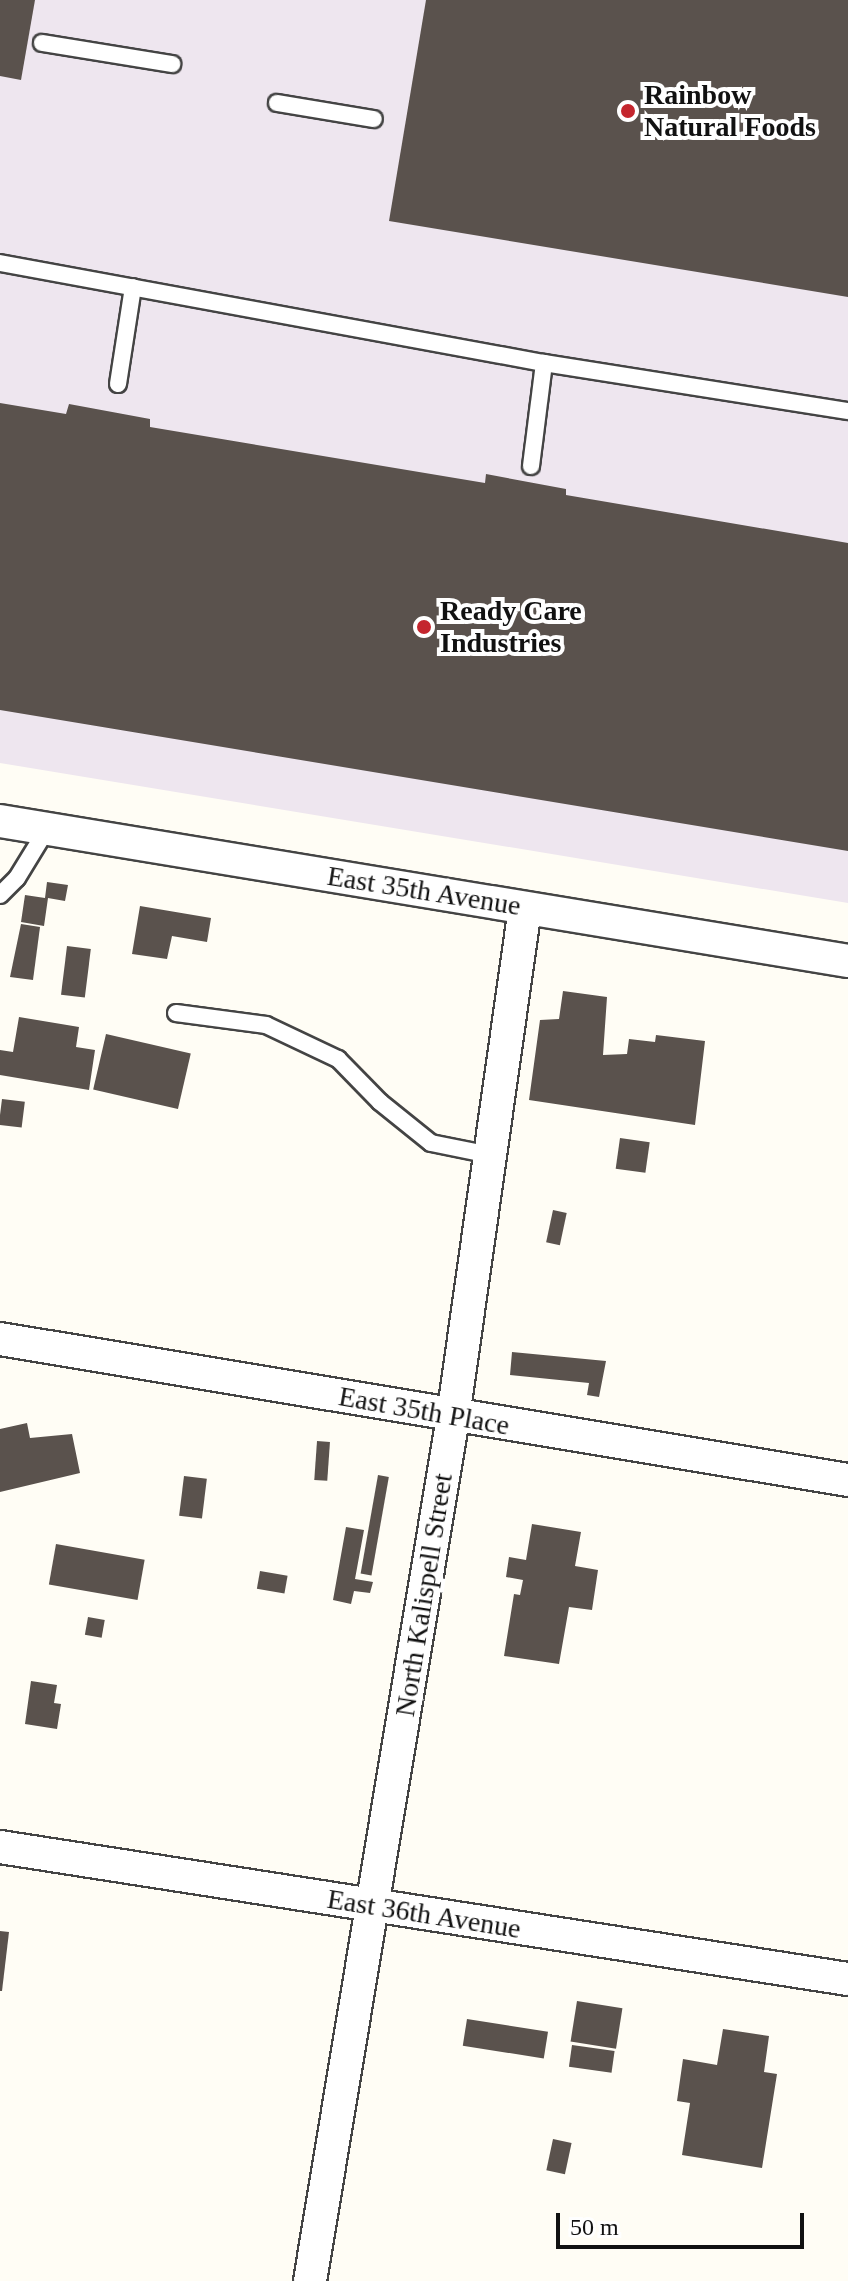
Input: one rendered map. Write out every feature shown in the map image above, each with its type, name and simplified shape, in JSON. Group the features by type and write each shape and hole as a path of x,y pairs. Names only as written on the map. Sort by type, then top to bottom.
{"street":[{"name":"East 35th Avenue","path":"0,821 848,961"},
{"name":"North Kalispell Street","path":"310,2281 453,1417 525,908"},
{"name":"East 35th Place","path":"0,1339 453,1417 848,1480"},
{"name":"East 36th Avenue","path":"0,1847 848,1979"}],"lane":[{"path":"42,43 172,64"},
{"path":"277,103 374,119"},
{"path":"0,263 544,363 848,411"},
{"path":"118,384 133,287"},
{"path":"531,466 544,363"},
{"path":"0,895 17,878 47,829"},
{"path":"176,1013 266,1025 338,1059 380,1102 431,1143 490,1155"}],"shaded area":[{"path":"0,0 848,0 848,903 0,763"}],"building":[{"path":"0,0 35,0 21,80 0,76"},
{"name":"Rainbow Natural Foods","path":"426,0 848,0 848,297 389,221"},
{"name":"Ready Care Industries","path":"0,403 66,414 69,404 150,419 150,427 485,483 486,474 566,489 566,495 848,543 848,851 0,710"},
{"path":"47,882 68,885 65,901 48,898 44,926 21,922 25,895 45,898"},
{"path":"140,906 211,918 207,942 172,936 167,959 132,954"},
{"path":"21,924 40,927 33,980 10,977"},
{"path":"67,946 91,949 85,998 61,995"},
{"path":"563,991 607,997 603,1055 627,1054 629,1039 655,1042 656,1035 705,1041 695,1125 529,1100 540,1020 559,1019"},
{"path":"19,1017 79,1027 76,1047 95,1050 89,1090 0,1075 0,1050 13,1052"},
{"path":"106,1034 191,1054 178,1109 93,1090"},
{"path":"2,1099 25,1102 22,1128 0,1125"},
{"path":"620,1138 650,1142 645,1173 616,1169"},
{"path":"553,1210 567,1213 560,1245 546,1242"},
{"path":"512,1352 606,1361 599,1397 587,1395 589,1383 510,1375"},
{"path":"27,1423 30,1438 72,1434 80,1473 0,1492 0,1429"},
{"path":"317,1441 330,1442 327,1481 314,1480"},
{"path":"378,1475 389,1477 371,1575 361,1573"},
{"path":"184,1476 207,1479 202,1519 179,1516"},
{"path":"532,1524 581,1532 575,1566 598,1570 592,1610 569,1607 559,1664 504,1656 514,1594 520,1595 523,1580 506,1577 509,1557 526,1560"},
{"path":"346,1527 364,1530 355,1579 373,1582 370,1593 354,1591 351,1604 333,1600"},
{"path":"56,1544 145,1560 138,1600 49,1584"},
{"path":"260,1571 288,1576 284,1594 257,1589"},
{"path":"88,1617 105,1620 102,1638 85,1635"},
{"path":"31,1681 57,1685 54,1703 61,1704 57,1729 25,1724"},
{"path":"0,1931 9,1932 2,1991 0,1991"},
{"path":"577,2001 622,2008 616,2049 571,2041"},
{"path":"467,2019 548,2032 544,2058 463,2046"},
{"path":"723,2029 769,2036 764,2072 777,2074 762,2168 682,2155 690,2103 677,2101 683,2059 717,2065"},
{"path":"572,2045 615,2051 612,2073 569,2067"},
{"path":"553,2139 572,2143 565,2174 546,2170"}],"place":[{"name":"Rainbow Natural Foods","path":"628,111"},
{"name":"Ready Care Industries","path":"424,627"}]}
